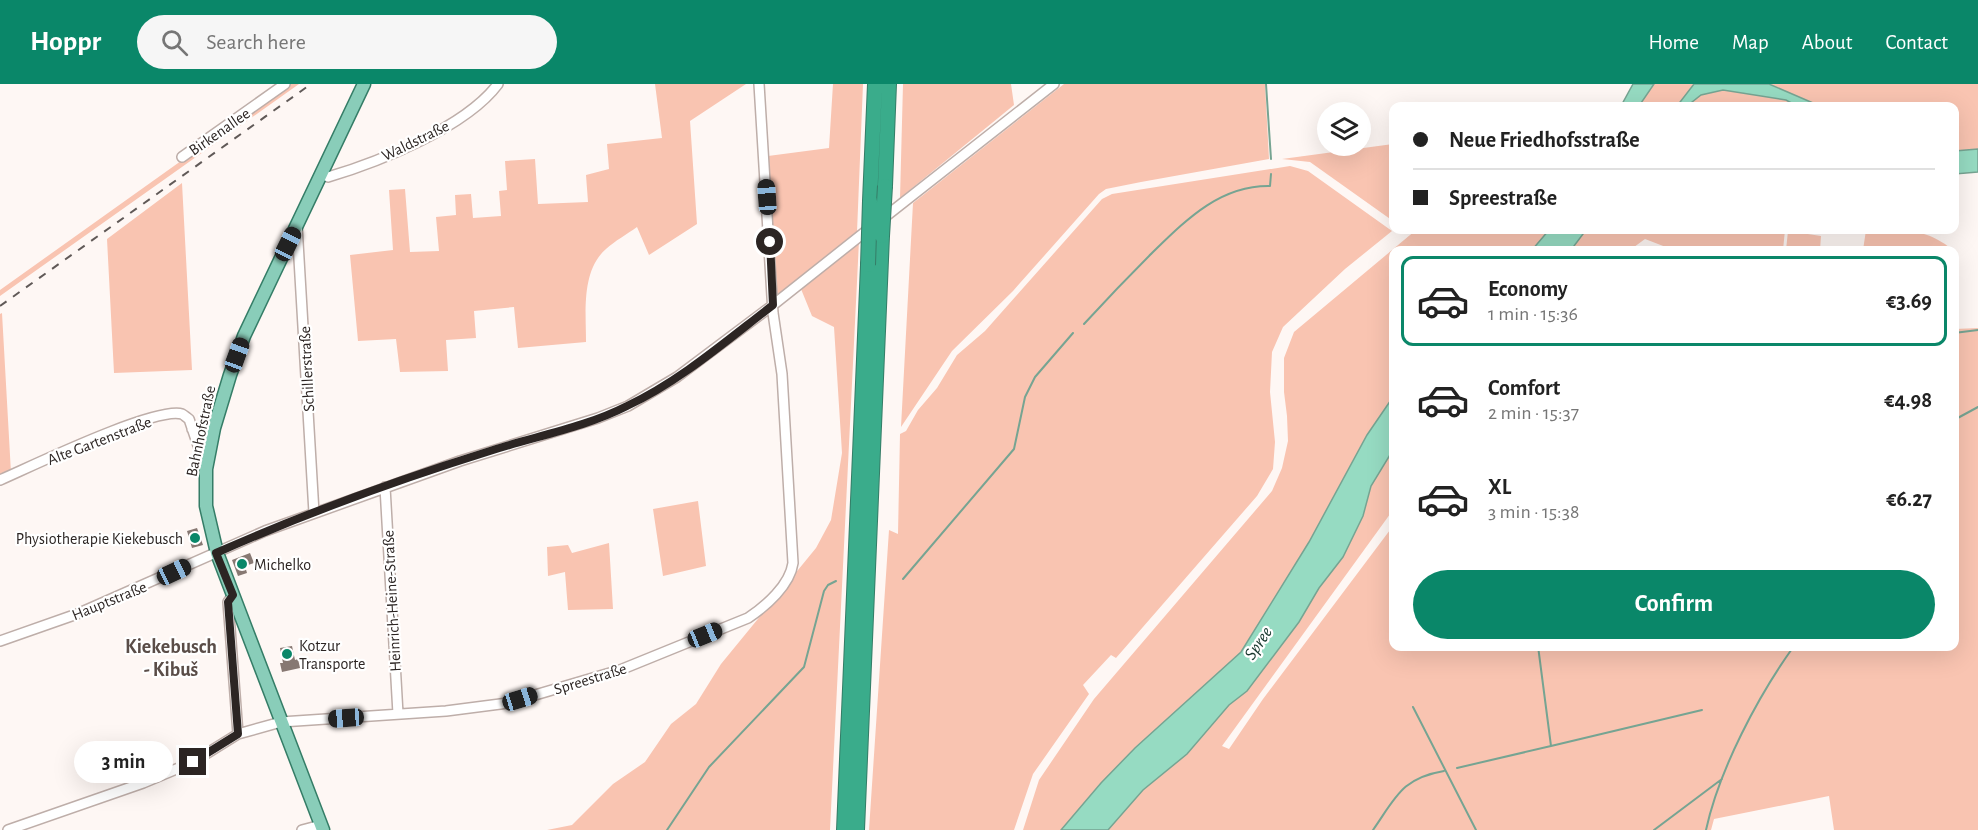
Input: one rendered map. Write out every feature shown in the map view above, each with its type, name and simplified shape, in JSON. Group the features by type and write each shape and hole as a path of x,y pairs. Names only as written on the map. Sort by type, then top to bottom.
{"highway":[{"path":"844,830 875,84"},
{"path":"857,830 889,84"}],"main road":[{"name":"Bahnhofstraße","path":"322,827 216,553 206,506 206,469 214,428 244,336 364,84"}],"street":[{"name":"Birkenallee","path":"182,157 285,84"},
{"name":"Waldstraße","path":"322,174 328,177 349,171 430,136 482,100 498,84"},
{"name":"Spreestraße","path":"8,830 143,783 193,762 238,734 281,722 508,703 620,670 748,618 759,610 787,581 792,573 793,563 782,374 773,305 759,84"},
{"path":"315,513 385,487 628,406 677,377 773,305 1054,84"},
{"name":"Schillerstraße","path":"297,225 315,513"},
{"name":"Alte Gartenstraße","path":"0,480 114,430 149,419 183,414 189,419 192,429"},
{"path":"206,469 192,429 214,428"},
{"name":"Heinrich-Heine-Straße","path":"385,487 398,714"},
{"name":"Hauptstraße","path":"0,641 77,614 265,531 315,513"},
{"path":"233,595 228,602 238,734"},
{"path":"302,830 322,827"}],"shaded area":[{"path":"289,84 299,84 0,296 0,290"},
{"path":"655,84 746,84 690,121 697,224 649,255 637,227 606,249 598,258 592,269 587,292 586,342 518,348 514,307 474,311 476,338 446,340 448,371 400,372 396,339 358,341 350,255 393,250 389,190 405,189 410,252 439,251 436,217 456,215 455,195 471,194 473,218 501,216 499,191 507,190 505,161 535,159 538,204 588,202 586,175 609,169 607,144 662,138"},
{"path":"833,84 863,84 857,232 775,297 768,156 829,148"},
{"path":"903,84 1011,84 1014,105 900,198"},
{"path":"1064,84 1265,84 1269,159 1106,189 1099,194 1013,291 952,351 901,427 913,203"},
{"path":"1654,84 1694,84 1680,102 1642,102"},
{"path":"1769,84 1978,84 1978,149 1959,151 1959,102 1811,102"},
{"path":"1723,90 1790,102 1692,102 1701,95"},
{"path":"1389,145 1389,218 1310,162 1282,159 1317,154 1371,156 1371,147"},
{"path":"1290,166 1308,171 1389,229 1389,233 1345,269 1283,327 1272,352 1270,392 1275,442 1273,469 1257,496 1116,658 1111,655 1083,685 1089,694 1033,774 1014,830 869,830 889,530 898,534 900,434 906,431 957,355 985,331 1102,199 1112,194"},
{"path":"182,183 192,370 114,373 107,239"},
{"path":"1411,234 1546,234 1535,246 1397,246"},
{"path":"1583,234 1785,234 1783,246 1663,246 1645,239 1635,246 1574,246"},
{"path":"1788,234 1821,236 1820,246 1786,246"},
{"path":"1865,234 1924,234 1948,246 1864,246"},
{"path":"859,241 830,830 547,830 572,825 613,784 645,762 671,724 696,704 721,664 816,548 831,520 842,453 834,327 812,316 801,289"},
{"path":"1389,253 1389,403 1367,435 1309,542 1241,652 1135,748 1061,830 1023,830 1039,780 1094,699 1272,491 1282,468 1288,441 1284,358 1294,332"},
{"path":"2,313 11,473 0,478 0,314"},
{"path":"1978,328 1978,830 1834,830 1829,796 1714,819 1711,830 1108,830 1143,790 1187,754 1229,705 1247,691 1299,622 1319,588 1343,557 1363,516 1371,486 1389,457 1389,516 1222,746 1229,749 1263,699 1389,531 1389,651 1959,651 1959,329"},
{"path":"698,501 706,566 663,576 653,509"},
{"path":"609,543 613,609 568,610 565,572 548,576 547,547 568,545 572,553"}],"water":[{"path":"1633,84 1654,84 1642,102 1623,102"},
{"path":"1694,84 1769,84 1811,102 1790,102 1723,90 1701,95 1692,102 1680,102"},
{"path":"1978,149 1978,172 1959,174 1959,151"},
{"path":"1546,234 1583,234 1574,246 1535,246"},
{"name":"Spree","path":"1389,403 1389,457 1371,486 1363,516 1343,557 1319,588 1299,622 1247,691 1229,705 1187,754 1143,790 1108,830 1061,830 1135,748 1241,652 1309,542 1367,435"}],"building":[{"name":"Physiotherapie Kiekebusch","path":"197,528 203,545 192,548 187,531"},
{"name":"Michelko","path":"250,553 254,563 245,566 247,573 238,576 232,560"},
{"name":"Kotzur Transporte","path":"292,646 295,660 298,659 300,668 282,672 280,648"}],"waterway":[{"path":"1266,84 1271,159"},
{"path":"1084,324 1152,253 1191,217 1235,191 1270,186 1271,174"},
{"path":"1959,332 1978,330"},
{"path":"903,579 1014,449 1025,397 1035,377 1073,333"},
{"path":"1959,417 1978,407"},
{"path":"667,830 709,767 804,667 824,591 828,585 836,581"},
{"path":"1457,768 1551,746 1539,651"},
{"path":"1706,830 1720,783 1741,734 1790,651"},
{"path":"1413,707 1476,830"},
{"path":"1551,746 1702,710"},
{"path":"1373,830 1394,799 1409,784 1430,774 1444,771"},
{"path":"1654,830 1722,779"}],"railway":[{"path":"0,306 311,84"}],"place":[{"name":"Physiotherapie Kiekebusch","path":"195,538"},
{"name":"Michelko","path":"242,564"},
{"name":"Kotzur Transporte","path":"287,654"}],"district":[{"name":"Kiekebusch - Kibuš","path":"171,658"}],"route":[{"path":"193,762 238,734 228,602 233,595 216,553 265,531 405,480 614,413 644,398 677,377 773,305 770,242"}]}
